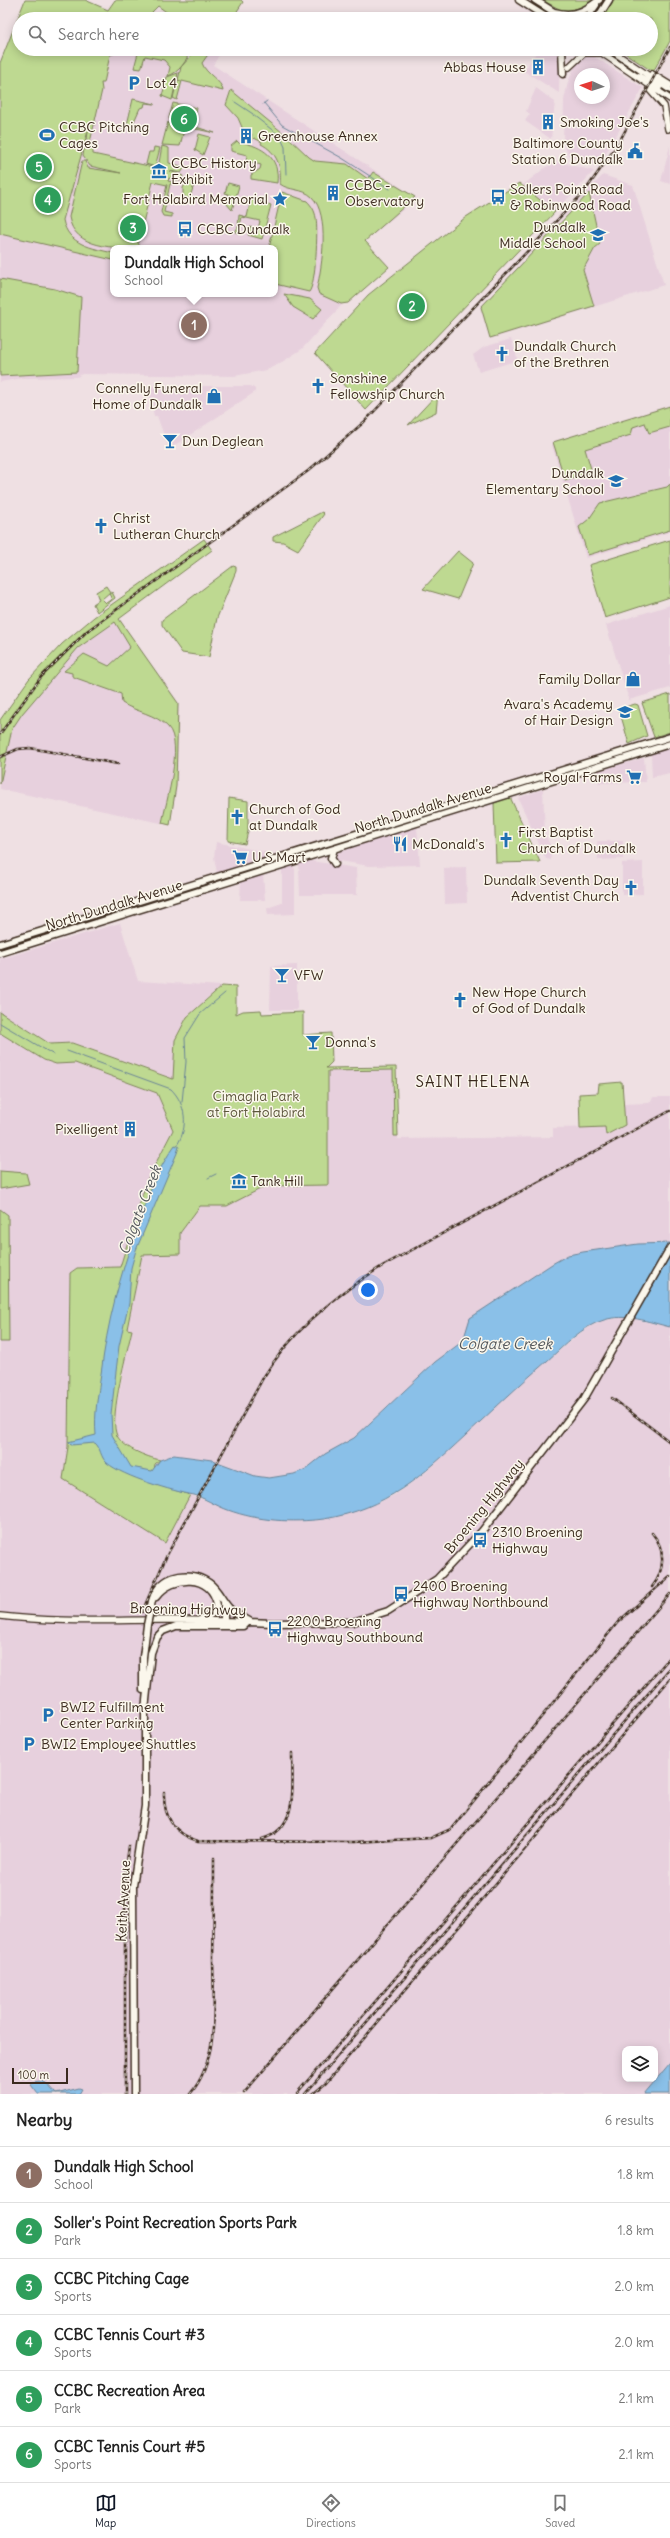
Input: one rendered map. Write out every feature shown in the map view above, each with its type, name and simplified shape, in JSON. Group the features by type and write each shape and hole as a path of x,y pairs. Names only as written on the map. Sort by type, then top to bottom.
{"main road":[{"path":"519,0 537,12"},
{"path":"535,0 554,12"},
{"path":"581,12 599,0"},
{"path":"591,12 599,0"},
{"path":"601,12 609,0"},
{"path":"602,12 604,7"},
{"path":"562,56 562,74"},
{"path":"570,67 581,56"},
{"path":"605,56 642,82 670,99"},
{"path":"620,56 670,90"},
{"path":"639,68 670,85"},
{"path":"627,71 644,79 670,95"},
{"path":"642,82 664,106 668,129 670,125"},
{"name":"North Dundalk Avenue","path":"0,944 670,737"},
{"name":"North Dundalk Avenue","path":"0,953 670,744"},
{"path":"334,849 331,858 335,864"},
{"name":"Broening Highway","path":"0,1616 57,1621 200,1620 334,1624 358,1621 397,1606 437,1579 482,1531 584,1399 670,1248"},
{"name":"Keith Avenue","path":"134,2094 132,2030 133,1886 145,1806 145,1710 143,1670 147,1625 151,1606 161,1585 169,1579 191,1575 209,1583 233,1611 249,1622 243,1626 176,1626 163,1631 157,1637 151,1653 145,1710"},
{"path":"156,1595 169,1584 179,1580 192,1580 203,1585 212,1592 217,1605 216,1611 200,1620"},
{"path":"224,1602 224,1621"}],"shaded area":[{"path":"15,56 219,56 213,65 417,198 365,241 387,264 348,298 302,349 279,364 266,370 234,376 82,374 77,377 23,378 0,382 0,84"},
{"path":"534,56 560,56 559,93 524,71"},
{"path":"585,56 593,56 643,88 599,166 568,155 563,142 564,100 568,82 574,68 574,104 610,104 610,68 574,68 578,59"},
{"path":"536,88 555,102 551,139 525,121 530,114 526,111"},
{"path":"670,146 670,184 661,181"},
{"path":"559,162 594,171 555,212 522,186 546,167"},
{"name":"Dundalk Middle School","path":"603,175 633,185 664,285 490,339 480,307"},
{"path":"511,339 518,360 479,372 473,355 484,347"},
{"path":"148,386 251,386 255,389 255,392 169,449 157,416 154,416"},
{"name":"Dundalk Elementary School","path":"670,405 670,532 586,558 551,442"},
{"path":"670,605 670,688 629,700 606,625"},
{"path":"117,615 179,703 177,787 170,825 0,789 0,743 20,712 66,656"},
{"path":"670,748 670,773 652,777 651,754"},
{"path":"644,758 646,782 599,783 598,771"},
{"path":"543,789 545,834 550,845 551,860 546,859 518,798"},
{"path":"417,827 420,865 369,866 334,860 334,854 336,853"},
{"path":"597,841 623,841 623,859 598,860"},
{"path":"216,842 265,852 267,857 217,873 214,857"},
{"path":"305,860 356,868 357,895 300,895 299,867 300,863"},
{"path":"643,862 643,894 622,895 622,863"},
{"path":"293,866 295,869 295,914 268,915 267,908 282,903 282,869"},
{"path":"466,867 467,903 445,904 444,868"},
{"path":"263,874 265,900 240,900 241,881"},
{"path":"120,923 138,981 222,986 187,1017 175,1040 174,1079 72,1043 50,1044 0,1012 0,959"},
{"path":"297,965 297,1010 270,1010 271,966"},
{"path":"0,1033 44,1060 75,1063 157,1093 173,1130 147,1180 120,1267 77,1268 70,1273 68,1447 63,1478 165,1543 190,1495 249,1516 290,1521 324,1519 378,1503 396,1494 426,1472 534,1372 584,1330 603,1320 626,1317 670,1327 670,2063 658,2077 658,2046 622,2046 622,2082 654,2082 644,2094 0,2094"},
{"path":"396,1067 398,1139 553,1137 553,1128 606,1127 606,1135 624,1108 623,1104 648,1103 651,1102 653,1097 670,1097 670,1243 638,1244 612,1249 504,1298 478,1313 463,1341 435,1362 354,1438 306,1469 294,1474 269,1478 254,1476 212,1460 174,1455 159,1460 150,1458 123,1443 116,1434 115,1414 131,1330 127,1329 142,1255 180,1233 200,1206 227,1206 266,1186 328,1185 325,1068"}],"green space":[{"path":"25,0 85,0 108,10 115,0 241,0 243,2 237,12 166,12 158,6 152,12 20,12"},
{"path":"542,0 593,0 587,8 565,12"},
{"path":"613,0 670,0 670,41 653,72 629,56 658,56 658,12 605,12"},
{"path":"12,33 12,56 110,56 104,83 101,83 102,90 91,138 90,141 87,140 88,131 63,220 70,235 75,240 89,247 110,252 110,259 0,234 0,63"},
{"path":"137,56 145,56 141,69 134,68"},
{"path":"145,56 188,56 182,66 176,72 168,76 170,67 164,60"},
{"path":"207,56 202,63 207,71 220,84 223,91 182,81 177,100 173,98 177,81 181,81 178,80 181,67 190,57"},
{"path":"178,73 172,100 162,96 167,77"},
{"path":"231,90 315,161 347,164 368,179 373,172 415,197 365,241 389,267 348,303 341,304 319,294 317,288 321,267 323,228 318,205 308,194 280,184 279,166 275,156 261,144 262,142 254,138 251,141 252,134 244,132 238,118 226,105"},
{"path":"133,99 155,104 145,103 144,107 140,108 132,126 127,125"},
{"path":"173,103 197,108 193,126 215,133 172,124 169,118"},
{"path":"168,122 171,127 184,130 180,146 162,145"},
{"path":"199,134 210,137 203,155 195,150"},
{"path":"237,141 240,144 241,142 249,144 263,150 273,160 276,166 277,183 251,179 251,175 260,169 261,165 246,161 247,155 231,151 231,146"},
{"path":"162,146 169,148 169,163 185,167 181,173 170,171 183,176 180,181 169,178 168,181 181,184 170,184 164,212 172,214 172,217 163,216 161,212 167,185 153,182 138,243 139,245 110,245 110,247 108,247 87,241 72,228 69,217 82,161 85,161 88,168 121,173 90,166 83,156 84,149 93,149 93,154 158,168"},
{"path":"154,147 160,148 155,167 146,164 149,152 153,152"},
{"path":"188,179 196,179 189,200 183,195 183,188"},
{"path":"228,183 239,186 232,210 226,203 230,195 225,193"},
{"path":"519,183 555,212 366,410 315,353 368,295 466,217"},
{"path":"282,192 307,201 316,215 317,224 316,256 313,279 309,292 278,285 278,245 270,245"},
{"path":"589,193 600,244 595,248 583,270 594,306 490,338 481,307"},
{"path":"251,199 271,205 262,239 248,235 250,227 258,229 260,221 242,217 238,233 235,232 238,227 239,215 247,217"},
{"path":"0,279 55,289 81,297 77,372 0,376"},
{"path":"284,294 310,299 322,309 313,319 293,307"},
{"path":"438,393 436,412 408,425"},
{"path":"670,406 670,427 649,433 645,423 633,427 631,435 585,449 592,472 565,480 553,442"},
{"path":"670,484 670,530 588,555 579,527 589,519 600,503 667,487"},
{"path":"322,512 324,514 298,550 283,542 273,541 273,537"},
{"path":"204,539 212,550 119,619 178,703 176,786 170,825 162,823 170,788 174,759 172,735 168,727 158,719 122,703 121,694 76,678 72,676 72,673 64,671 84,654 109,666 130,647 115,622 78,648 22,714 12,729 0,784 0,720 29,679 62,644 94,617"},
{"path":"670,540 670,597 605,618 589,565"},
{"path":"458,551 473,563 458,599 423,589"},
{"path":"233,566 236,567 236,571 217,618 209,657 182,653 162,625 162,620"},
{"path":"106,586 110,592 102,599 106,603 112,599 109,594 112,592 115,598 97,612 93,604 99,600 96,592"},
{"path":"670,694 670,732 654,737 642,703"},
{"path":"635,704 638,705 647,736 629,744 619,709"},
{"path":"510,797 540,862 496,863 494,803"},
{"path":"229,798 248,801 248,831 245,844 228,841"},
{"name":"Cimaglia Park at Fort Holabird","path":"222,986 236,987 236,1014 243,1011 261,1010 262,1014 303,1012 303,1035 331,1033 332,1062 326,1068 396,1067 398,1136 394,1136 393,1070 328,1071 328,1185 266,1186 227,1206 200,1206 180,1233 180,1254 142,1255 127,1329 132,1330 117,1398 115,1424 116,1433 128,1447 141,1454 160,1460 155,1464 152,1483 190,1495 165,1543 63,1479 68,1447 70,1273 77,1268 120,1267 147,1180 173,1130 157,1093 75,1063 56,1064 44,1060 0,1033 0,1012 50,1044 72,1043 173,1079 175,1040 187,1017"},
{"path":"622,1082 625,1125 606,1135 605,1127 580,1128 579,1094 598,1093 599,1084"},
{"path":"0,1171 26,1173 29,1184 0,1189"},
{"path":"0,1209 8,1215 9,1342 0,1342"}],"water":[{"name":"Colgate Creek","path":"175,1145 179,1147 177,1153 136,1250 131,1268 129,1303 119,1346 111,1414 112,1435 131,1467 152,1471 160,1460 174,1455 212,1460 255,1476 269,1478 294,1474 306,1469 325,1454 354,1438 435,1362 463,1341 470,1318 568,1255 638,1244 670,1243 670,1327 637,1319 621,1317 604,1320 588,1327 567,1343 516,1388 450,1450 418,1477 385,1499 346,1514 324,1519 300,1521 251,1517 224,1509 197,1496 161,1487 136,1478 107,1463 95,1443 71,1445 68,1442 96,1435 96,1412 104,1355 120,1282 137,1227 149,1195 163,1164"},
{"path":"670,2063 670,2094 644,2094 654,2082 658,2082 658,2077"},
{"path":"41,2081 46,2083 56,2094 38,2094 31,2085 32,2082"},
{"path":"79,2088 82,2089 79,2094 56,2094"}],"waterway":[{"path":"263,104 267,101"},
{"path":"235,102 253,114"},
{"path":"264,103 282,125 342,158 390,189"},
{"path":"253,115 280,136 285,147 286,174"},
{"path":"182,1102 186,1062 185,1038 200,1014 225,993"},
{"name":"Colgate Creek","path":"0,1023 54,1055"},
{"name":"Colgate Creek","path":"67,1051 171,1089 180,1102 184,1116 183,1131 177,1145"},
{"path":"208,1178 216,1174"}],"railway":[{"path":"0,734 41,677 87,631 308,471 364,422 585,191 618,144 670,47"},
{"path":"0,757 18,749 30,748 118,764"},
{"path":"142,1612 167,1555 263,1378 288,1344 317,1314 349,1288 384,1265 670,1111"},
{"path":"612,1398 670,1442"},
{"path":"652,1533 657,1539 662,1553 659,1574 652,1587"},
{"path":"164,1792 164,1801 168,1816 176,1829 182,1834 198,1841 354,1842 431,1838 451,1829 618,1622 670,1576"},
{"path":"244,2093 670,1594"},
{"path":"297,2093 670,1657"},
{"path":"305,2094 670,1668"},
{"path":"313,2094 326,2083 670,1679"},
{"path":"262,1839 274,1834 283,1826 288,1815 293,1791 292,1753"},
{"path":"125,2094 125,1876 129,1846"},
{"path":"190,2094 200,2080 207,2063 213,2028 214,1858"}],"place":[{"name":"Abbas House","path":"538,67"},
{"name":"Lot 4","path":"134,83"},
{"name":"CCBC Tennis Court #5","path":"184,119"},
{"name":"Smoking Joe's","path":"548,122"},
{"name":"CCBC Pitching Cages","path":"47,135"},
{"name":"Greenhouse Annex","path":"246,136"},
{"name":"Baltimore County Station 6 Dundalk","path":"635,151"},
{"name":"CCBC Recreation Area","path":"39,167"},
{"name":"CCBC History Exhibit","path":"159,171"},
{"name":"CCBC - Observatory","path":"333,193"},
{"name":"Sollers Point Road & Robinwood Road","path":"498,197"},
{"name":"Fort Holabird Memorial","path":"280,199"},
{"name":"CCBC Tennis Court #3","path":"48,200"},
{"name":"CCBC Pitching Cage","path":"133,228"},
{"name":"CCBC Dundalk","path":"185,229"},
{"name":"Dundalk Middle School","path":"598,235"},
{"name":"Soller's Point Recreation Sports Park","path":"412,306"},
{"name":"Dundalk High School","path":"194,325"},
{"name":"Dundalk Church of the Brethren","path":"502,354"},
{"name":"Sonshine Fellowship Church","path":"318,386"},
{"name":"Connelly Funeral Home of Dundalk","path":"214,396"},
{"name":"Dun Deglean","path":"170,441"},
{"name":"Dundalk Elementary School","path":"616,481"},
{"name":"Christ Lutheran Church","path":"101,526"},
{"name":"Family Dollar","path":"633,679"},
{"name":"Avara's Academy of Hair Design","path":"625,712"},
{"name":"Royal Farms","path":"634,777"},
{"name":"Church of God at Dundalk","path":"237,817"},
{"name":"First Baptist Church of Dundalk","path":"506,840"},
{"name":"McDonald's","path":"400,844"},
{"name":"U S Mart","path":"240,857"},
{"name":"Dundalk Seventh Day Adventist Church","path":"631,888"},
{"name":"VFW","path":"282,975"},
{"name":"New Hope Church of God of Dundalk","path":"460,1000"},
{"name":"Donna's","path":"313,1042"},
{"name":"Pixelligent","path":"130,1129"},
{"name":"Tank Hill","path":"239,1181"},
{"name":"2310 Broening Highway","path":"480,1540"},
{"name":"2400 Broening Highway Northbound","path":"401,1594"},
{"name":"2200 Broening Highway Southbound","path":"275,1629"},
{"name":"BWI2 Fulfillment Center Parking","path":"48,1715"},
{"name":"BWI2 Employee Shuttles","path":"29,1744"}],"district":[{"name":"SAINT HELENA","path":"473,1082"}]}
